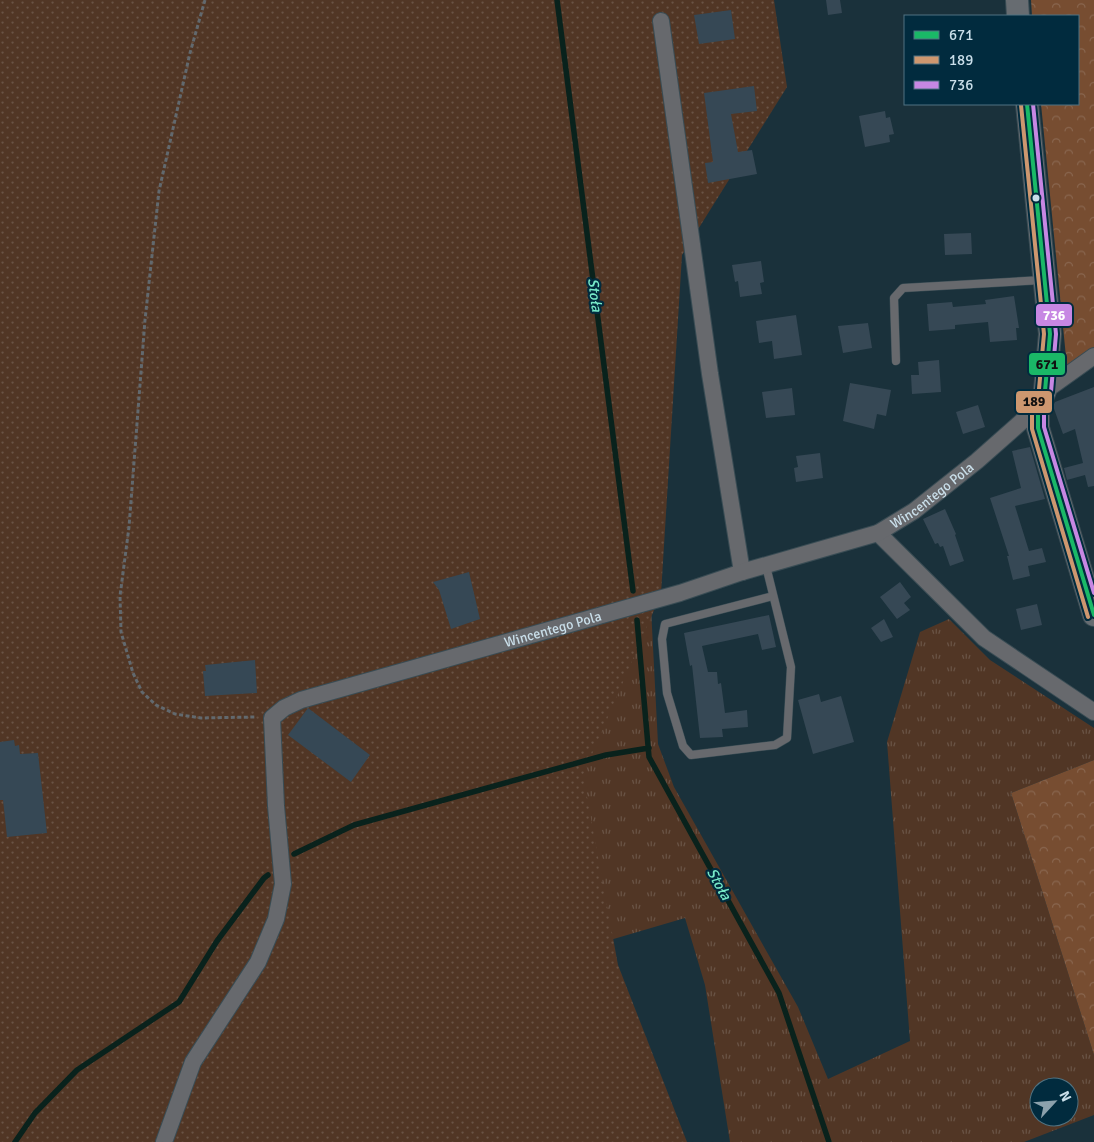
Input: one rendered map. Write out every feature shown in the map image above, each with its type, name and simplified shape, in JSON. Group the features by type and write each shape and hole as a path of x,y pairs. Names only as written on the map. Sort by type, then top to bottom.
{"street":[{"path":"1016,0 1018,15"},
{"path":"661,22 710,374 742,572"},
{"path":"1027,105 1050,334 1038,428 1094,615"},
{"name":"Wincentego Pola","path":"272,718 284,708 301,700 680,593 742,572 878,533 914,511 977,461 1041,399 1094,356"},
{"path":"878,533 984,638 1094,712"},
{"path":"164,1142 193,1062 258,962 276,919 283,884 276,806 272,718"}],"lane":[{"path":"896,361 894,298 903,288 1045,279"},
{"path":"766,566 791,667 787,738 775,745 690,755 683,746 667,693 662,639 665,624 773,596"}],"path":[{"path":"205,0 190,53 159,191 145,320 129,518 120,596 121,632 133,673 142,692 156,705 175,714 201,718 272,718"}],"green space":[{"path":"0,0 774,0 787,87 682,255 661,594 583,775 618,965 687,1142 0,1142"},
{"path":"1031,0 1094,0 1094,349 1067,367 1041,105 1079,105 1079,15 1032,15"},
{"path":"651,608 658,744 674,787 798,1007 828,1079 910,1041 887,742 920,632 949,619 990,660 1094,728 1094,760 1011,793 1094,1055 1094,1115 1079,1121 1079,1077 1029,1077 1029,1127 1063,1127 1024,1142 730,1142 705,985 685,918 321,1025"},
{"path":"1094,760 1094,1055 1011,793"}],"building":[{"path":"826,0 840,0 842,13 828,15"},
{"path":"731,10 735,39 699,44 694,15"},
{"path":"754,86 757,111 731,114 738,152 752,150 757,174 708,183 705,163 713,162 704,93"},
{"path":"885,111 886,118 890,117 894,134 889,135 890,142 865,147 859,116"},
{"path":"971,233 972,254 945,255 944,234"},
{"path":"761,261 764,282 760,283 762,294 740,297 738,281 735,282 732,265"},
{"path":"1014,296 1019,328 1016,328 1017,340 990,342 988,322 955,325 955,329 929,331 927,304 952,302 953,307 986,304 985,300"},
{"path":"796,315 802,355 774,359 772,341 759,343 756,321"},
{"path":"868,323 872,348 843,353 838,326"},
{"path":"939,360 941,392 912,394 911,375 919,375 918,362"},
{"path":"850,383 891,390 886,416 877,414 874,429 843,421"},
{"path":"1094,387 1094,486 1088,487 1085,475 1067,480 1064,468 1083,463 1075,429 1063,434 1053,406 1055,402"},
{"path":"792,388 795,415 766,418 762,392"},
{"path":"978,405 985,427 963,434 956,412"},
{"path":"1030,447 1045,499 1015,506 1029,551 1042,548 1046,562 1028,566 1030,576 1013,580 1007,556 1009,556 990,498 1021,488 1012,451"},
{"path":"820,453 823,478 796,482 794,468 798,467 796,456"},
{"path":"945,509 956,534 964,561 950,566 943,546 940,547 938,543 935,544 923,519"},
{"path":"469,572 480,619 451,629 439,590 433,582"},
{"path":"900,582 911,597 904,603 910,610 897,619 880,597"},
{"path":"1037,604 1042,625 1021,630 1016,609"},
{"path":"769,615 776,647 762,650 758,634 702,646 708,672 717,672 718,684 721,683 725,713 747,710 748,727 722,729 723,737 700,738 692,665 690,666 684,633"},
{"path":"884,619 893,637 881,642 871,628"},
{"path":"255,660 257,693 205,696 203,671 206,671 205,665"},
{"path":"819,694 821,702 841,696 854,742 813,754 798,700"},
{"path":"308,708 370,755 351,782 288,735"},
{"path":"14,740 15,746 19,745 20,754 38,753 47,833 7,837 3,800 0,800 0,742"}],"waterway":[{"name":"Stoła","path":"557,0 633,591"},
{"name":"Stoła","path":"637,620 649,757 779,993 829,1142"},
{"path":"294,854 354,825 606,755 649,748"},
{"path":"15,1142 35,1113 77,1070 179,1002 217,941 268,875"}],"transit line":[{"name":"189","path":"1021,105 1044,334 1039,389 1032,406 1032,429 1088,617"},
{"name":"671","path":"1027,105 1050,334 1045,391 1038,407 1038,428 1094,615"},
{"name":"736","path":"1033,105 1056,334 1051,392 1044,408 1044,427 1094,593"}]}
